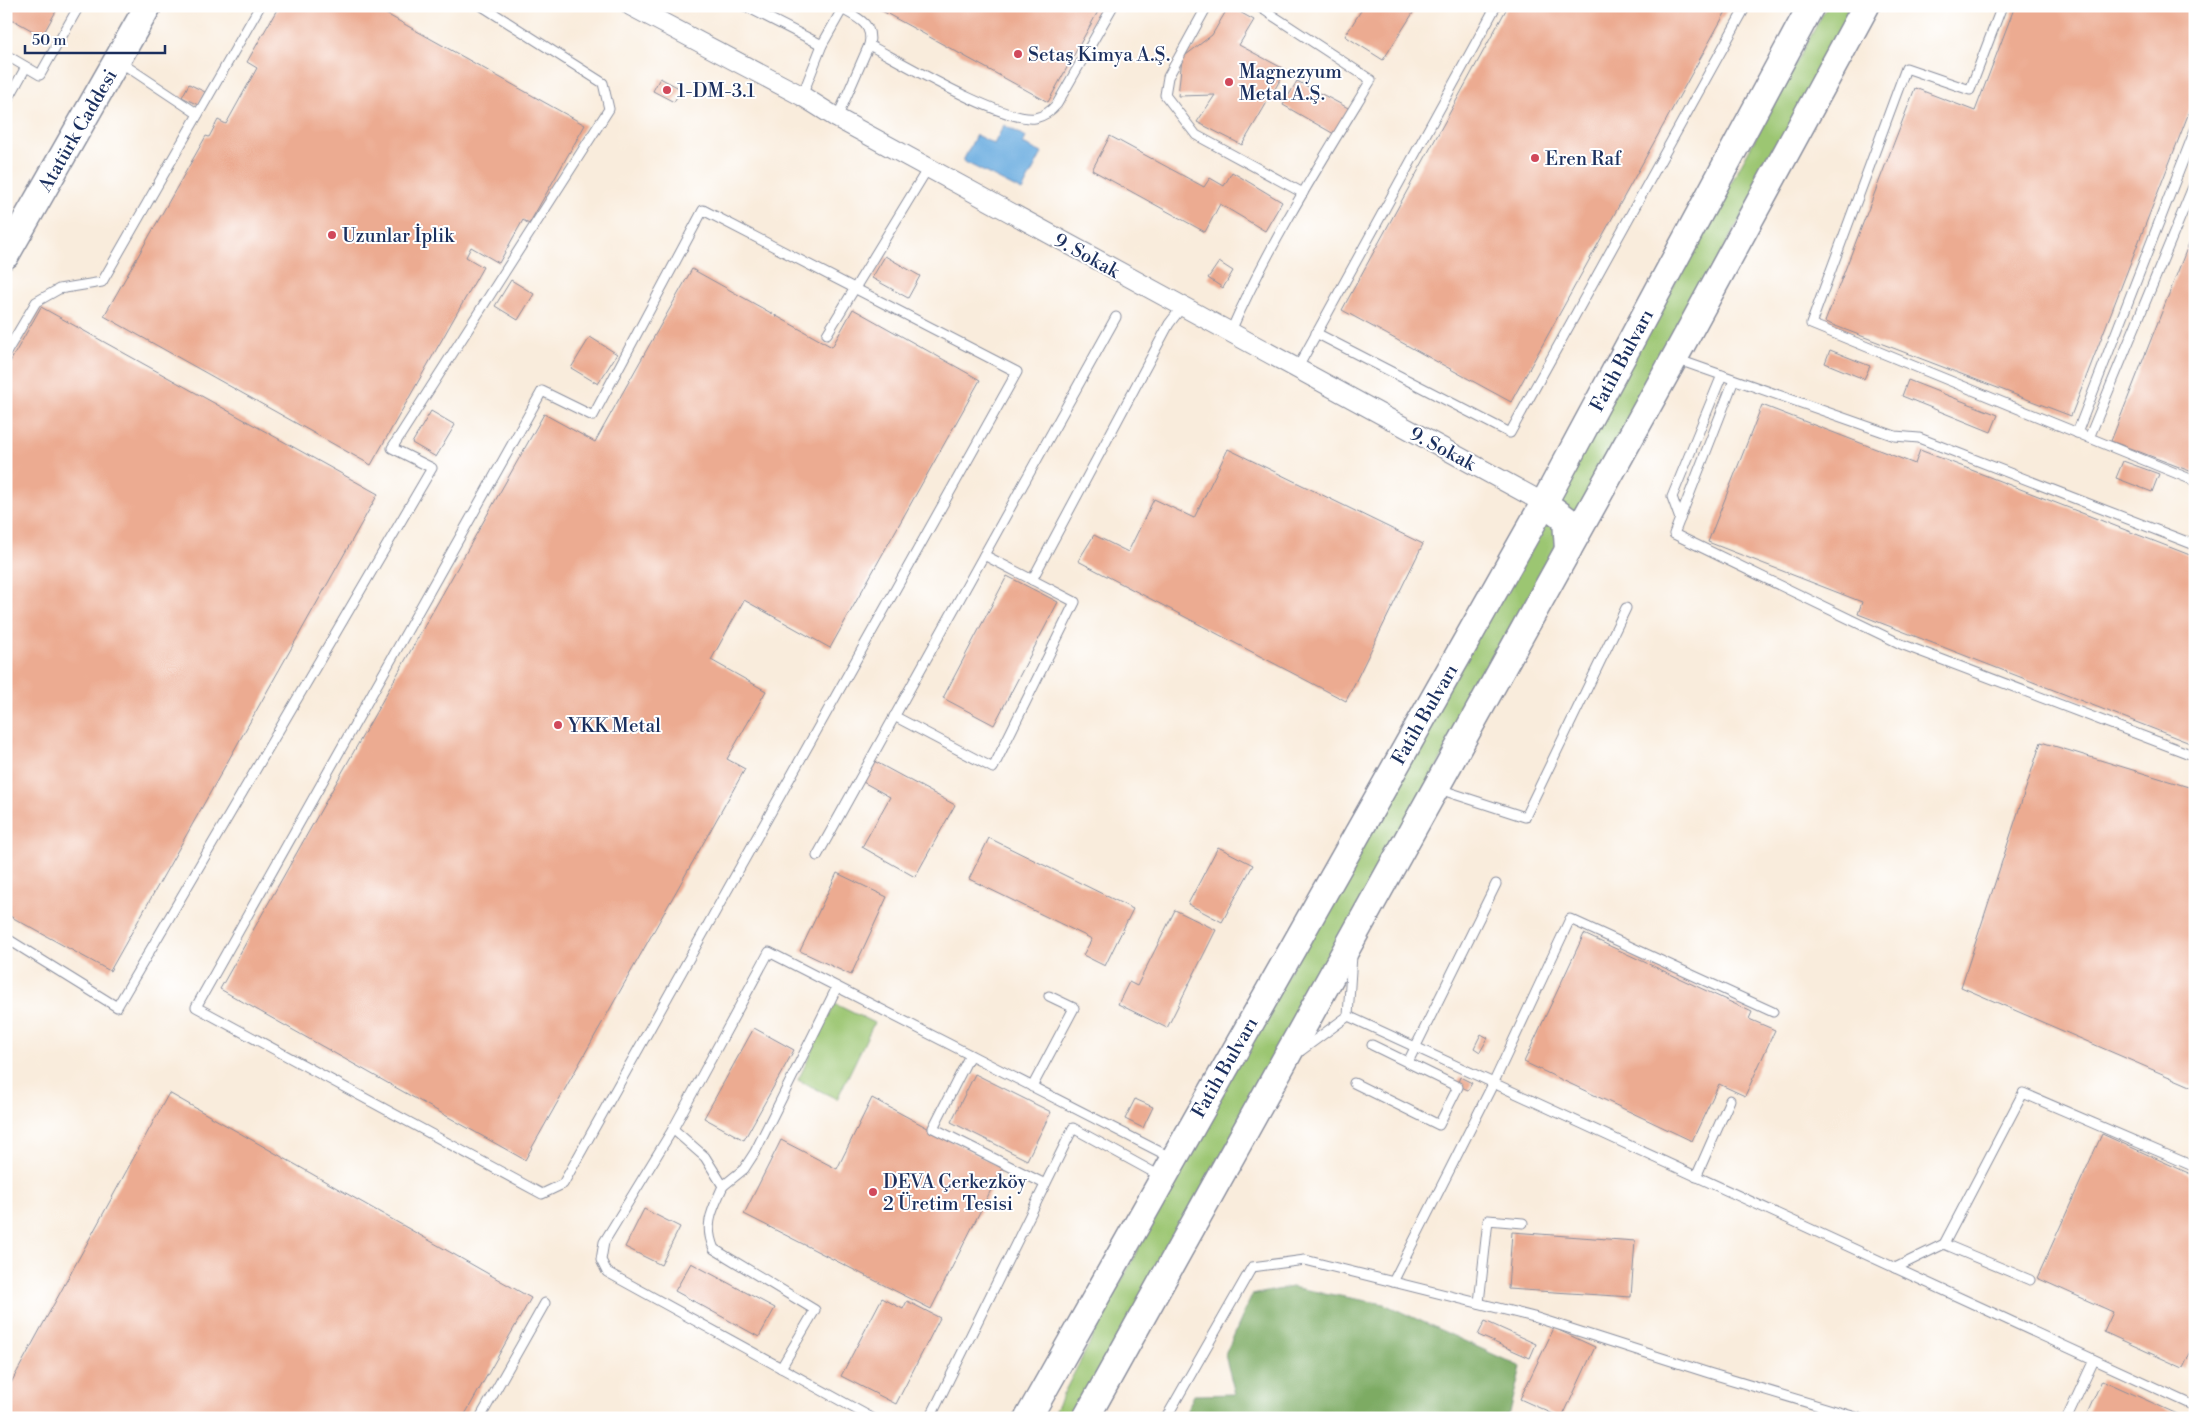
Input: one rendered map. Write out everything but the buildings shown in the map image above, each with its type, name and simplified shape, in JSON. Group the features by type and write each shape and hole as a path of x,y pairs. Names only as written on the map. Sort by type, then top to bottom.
{"main road":[{"name":"Atatürk Caddesi","path":"6,255 13,226 118,60 148,6"},
{"name":"Fatih Bulvarı","path":"1028,1418 1544,503 1811,6"},
{"path":"1086,1418 1674,359 1866,6"},
{"path":"1544,503 1566,518 1568,550"}],"street":[{"name":"9. Sokak","path":"631,6 802,96 836,118 1544,503"}],"lane":[{"path":"6,55 40,75 79,6"},
{"path":"6,353 36,302 59,289 102,282 259,9 249,6"},
{"path":"6,938 117,1006 432,468 392,448 609,110 604,83 482,6"},
{"path":"745,6 822,45"},
{"path":"869,45 1004,114 1035,118 1049,114 1057,104 1113,6"},
{"path":"1207,6 1168,77 1165,94 1196,135 1303,193"},
{"path":"1230,333 1245,298 1303,193 1371,80 1258,6"},
{"path":"1297,369 1496,6"},
{"path":"1316,333 1510,433 1746,6"},
{"path":"2002,6 1970,90 1906,68 1811,324 2195,481"},
{"path":"802,96 822,45 843,8 865,23 870,30 871,37 836,118"},
{"path":"118,60 198,114"},
{"path":"6,103 26,67"},
{"path":"2077,433 2195,130"},
{"path":"827,334 928,168"},
{"path":"2089,438 2195,182"},
{"path":"702,210 855,288 1017,372 563,1184 542,1194 196,1006 542,391 593,416 702,210"},
{"path":"1032,580 1169,324 1182,307"},
{"path":"817,856 1116,317"},
{"path":"1674,359 1895,436 1920,438 2195,545"},
{"path":"1680,518 1672,497 1722,375"},
{"path":"1734,380 1674,534 1901,644 2195,756"},
{"path":"894,716 993,768 1075,602 984,555"},
{"path":"1436,788 1525,817 1626,608"},
{"path":"1408,1062 1496,884"},
{"path":"1393,1282 1493,1084 1570,919 1773,1012"},
{"path":"1282,1064 1348,1016 1354,935"},
{"path":"872,1418 607,1272 601,1260 604,1242 673,1129 769,952 1032,1087 1168,1168"},
{"path":"781,1368 815,1310 714,1249 708,1237 708,1222 723,1186 744,1169 755,1152 837,987"},
{"path":"1032,1087 1074,1008 1050,996"},
{"path":"1348,1016 2195,1406"},
{"path":"1354,1083 1439,1125 1458,1087 1372,1045"},
{"path":"970,1055 933,1128 1045,1184"},
{"path":"1895,1268 1944,1244 2023,1092 2195,1167"},
{"path":"1696,1177 1730,1100"},
{"path":"930,1418 1073,1128 1168,1168"},
{"path":"673,1129 705,1156 723,1186"},
{"path":"1479,1304 1488,1220 1523,1223"},
{"path":"1944,1244 2030,1280"},
{"path":"1166,1418 1252,1267 1305,1260 1534,1318 1859,1418"},
{"path":"480,1418 545,1303"},
{"path":"2067,1418 2094,1360"}],"green space":[{"path":"1827,6 1858,6 1076,1418 1051,1418 1186,1156 1736,174"},
{"path":"835,1004 874,1023 837,1099 798,1080"},
{"path":"1291,1287 1384,1304 1521,1367 1510,1412 1501,1418 1183,1418 1194,1395 1235,1394 1225,1355 1252,1295"}],"water":[{"path":"1004,125 1026,137 1023,144 1042,153 1022,191 963,161 976,135 994,144"}],"place":[{"name":"Setaş Kimya A.Ş.","path":"1018,54"},
{"name":"Magnezyum Metal A.Ş.","path":"1229,82"},
{"name":"1-DM-3.1","path":"667,90"},
{"name":"Eren Raf","path":"1535,158"},
{"name":"Uzunlar İplik","path":"332,235"},
{"name":"YKK Metal","path":"558,725"},
{"name":"DEVA Çerkezköy 2 Üretim Tesisi","path":"873,1192"}]}
